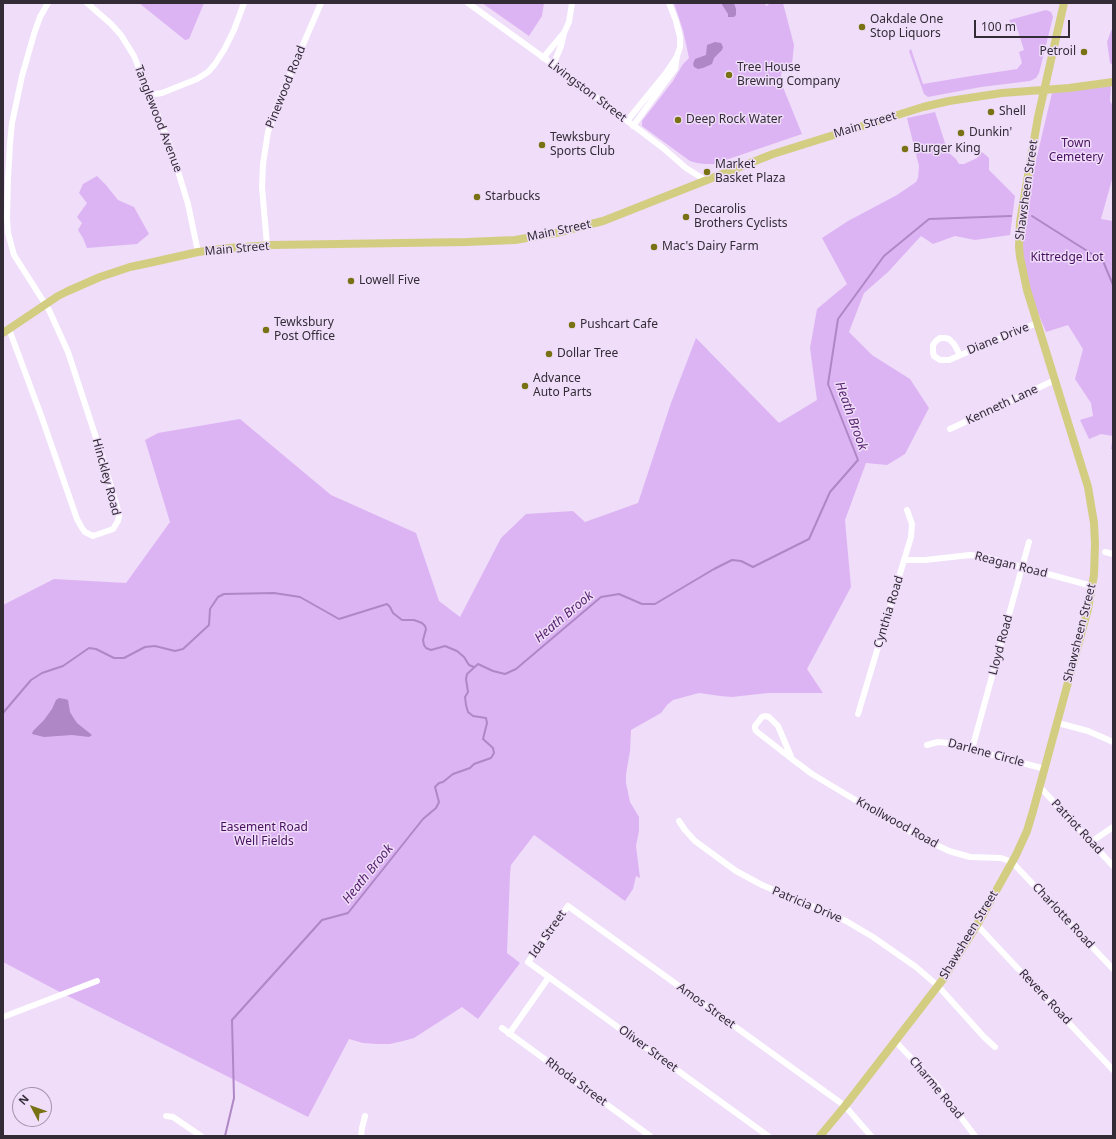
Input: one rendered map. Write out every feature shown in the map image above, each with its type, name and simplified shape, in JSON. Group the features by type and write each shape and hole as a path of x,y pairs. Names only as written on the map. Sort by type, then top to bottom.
{"main road":[{"name":"Shawsheen Street","path":"820,1136 938,986 977,925 1012,862 1027,831 1046,768 1083,630 1092,586 1094,565 1095,533 1088,487 1024,278 1020,257 1019,236 1025,190 1044,89 1064,3"},
{"name":"Main Street","path":"6,331 68,291 107,274 130,267 198,252 267,245 467,242 515,240 539,236 576,229 603,221 773,154 922,107 971,98 1113,82"}],"street":[{"path":"46,304 14,255 10,243 7,218 12,123 22,76 34,34 40,17 48,3"},
{"name":"Tanglewood Avenue","path":"87,3 121,35 134,56 171,148 188,204 198,252"},
{"path":"149,92 156,94 162,93 197,79 208,72 224,50 234,30 244,3"},
{"name":"Pinewood Road","path":"267,245 262,180 264,148 277,105 321,3"},
{"name":"Livingston Street","path":"468,3 628,121 686,168 705,180"},
{"path":"553,65 569,22 572,3"},
{"path":"633,126 675,70 680,47 680,37 669,3"},
{"path":"543,58 564,33"},
{"path":"628,121 666,73 677,56"},
{"name":"Hinckley Road","path":"6,331 42,418 77,519 85,532 93,536 113,528 118,521 119,516 113,490 68,352 46,304"},
{"name":"Diane Drive","path":"960,355 953,342 949,339 940,338 933,345 933,354 936,358 940,360 947,360 960,355 1037,323"},
{"name":"Kenneth Lane","path":"950,429 1055,380"},
{"name":"Cynthia Road","path":"858,714 912,530 912,524 907,510"},
{"name":"Lloyd Road","path":"972,749 1029,542"},
{"path":"1105,552 1113,554"},
{"name":"Reagan Road","path":"904,560 925,560 970,555 1092,586"},
{"name":"Knollwood Road","path":"792,759 779,728 768,717 762,717 756,723 755,730 792,759 828,784 892,822 949,851 970,857 1001,858 1012,862"},
{"path":"1058,723 1088,731 1113,742"},
{"name":"Darlene Circle","path":"927,744 943,742 1046,768"},
{"name":"Patriot Road","path":"1040,788 1113,866"},
{"name":"Patricia Drive","path":"679,821 695,841 736,871 762,885 826,912 860,929 916,967 938,986 984,1037 995,1047"},
{"path":"1092,842 1113,827"},
{"name":"Charlotte Road","path":"1012,862 1113,970"},
{"name":"Ida Street","path":"528,962 568,906"},
{"name":"Amos Street","path":"568,906 845,1106 871,1136"},
{"name":"Revere Road","path":"977,925 1113,1070"},
{"name":"Oliver Street","path":"528,962 768,1136"},
{"path":"509,1034 549,977"},
{"path":"3,1017 97,981"},
{"name":"Rhoda Street","path":"502,1028 650,1136"},
{"name":"Charme Road","path":"895,1041 935,1083 975,1136"},
{"path":"166,1116 174,1118 201,1136"},
{"path":"361,1136 365,1116"}],"green space":[{"path":"139,3 204,3 189,39 185,40"},
{"path":"482,3 544,3 542,16 529,36"},
{"path":"674,3 765,3 766,6 771,3 783,3 794,45 792,64 783,66 780,80 802,134 714,164 705,164 690,161 642,126 642,121 673,81 683,64 689,58 683,30"},
{"path":"1046,10 1051,12 1053,17 1039,73 1036,78 1030,81 981,87 928,97 924,94 909,51 911,49 923,84 1017,69 1022,63 1019,52 1024,50 1015,22 1011,23 1009,20"},
{"path":"1113,28 1113,65 1110,63 1107,42"},
{"path":"1111,86 1110,101 1113,106 1113,176 1101,219 1113,221 1113,436 1101,434 1089,439 1080,420 1093,416 1091,403 1075,379 1083,349 1068,325 1046,332 1021,272 1019,217 1032,177 1052,93"},
{"name":"Easement Road Well Fields","path":"935,112 948,152 959,164 964,164 977,158 982,152 989,158 989,170 1015,196 1010,235 975,240 955,236 933,244 921,236 888,272 864,293 849,332 872,355 910,379 929,408 905,454 887,465 866,463 845,520 851,587 807,669 823,693 768,693 732,697 699,693 673,700 661,713 631,730 626,783 630,802 639,817 639,831 636,846 640,878 636,876 633,889 625,901 534,835 511,865 510,874 507,953 520,963 478,1019 462,1007 414,1038 390,1044 363,1043 349,1039 308,1117 3,962 3,605 54,579 126,583 170,522 145,440 158,433 240,419 331,495 416,533 439,601 460,617 501,538 526,514 573,511 585,522 638,503 671,403 696,338 779,423 817,400 810,348 817,309 847,284 822,238 848,221 897,195 916,182 918,178 919,166 907,118"},
{"path":"97,176 118,200 134,207 149,234 137,244 87,248 78,230 82,223 77,217 87,203 79,193 83,184"},
{"path":"1113,436 1113,449 1111,449"}],"shaded area":[{"path":"721,3 734,3 736,15 734,17 728,17 728,14"},
{"path":"715,42 721,43 723,47 714,58 712,64 698,69 694,67 693,64 695,59 706,55 707,45"},
{"path":"59,698 68,700 70,712 77,723 92,735 89,737 72,735 44,737 32,734 52,709 56,700"}],"waterway":[{"name":"Heath Brook","path":"225,1136 234,1098 232,1020 322,920 348,913 423,819 436,808 439,802 435,787 453,774 491,758 494,753 493,748 483,739 487,723 486,718 473,716 468,712 465,697 468,692 466,679 467,674 478,664 493,671 505,674 516,669 601,597 619,594 642,604 655,604 732,560 741,561 753,567 809,539 830,492 858,460 828,384 838,319 884,256 929,219 1011,216"},
{"name":"Heath Brook","path":"1032,216 1103,261 1113,285"},
{"path":"3,713 31,680 42,673 63,666 89,648 96,649 114,658 124,658 145,647 155,646 175,651 183,649 209,625 210,609 218,597 224,594 274,593 300,597 339,619 387,604 393,613 402,620 414,620 425,626 426,629 423,640 426,648 431,650 445,646 457,651 464,657 469,665 474,667"}],"place":[{"name":"Oakdale One Stop Liquors","path":"862,27"},
{"name":"Petroil","path":"1084,52"},
{"name":"Tree House Brewing Company","path":"729,75"},
{"name":"Shell","path":"991,112"},
{"name":"Deep Rock Water","path":"678,120"},
{"name":"Dunkin'","path":"961,133"},
{"name":"Tewksbury Sports Club","path":"542,145"},
{"name":"Burger King","path":"905,149"},
{"name":"Market Basket Plaza","path":"707,172"},
{"name":"Starbucks","path":"477,197"},
{"name":"Decarolis Brothers Cyclists","path":"686,217"},
{"name":"Mac's Dairy Farm","path":"654,247"},
{"name":"Lowell Five","path":"351,281"},
{"name":"Pushcart Cafe","path":"572,325"},
{"name":"Tewksbury Post Office","path":"266,330"},
{"name":"Dollar Tree","path":"549,354"},
{"name":"Advance Auto Parts","path":"525,386"}],"park label":[{"name":"Town Cemetery","path":"1076,151"},
{"name":"Kittredge Lot","path":"1067,258"}]}
